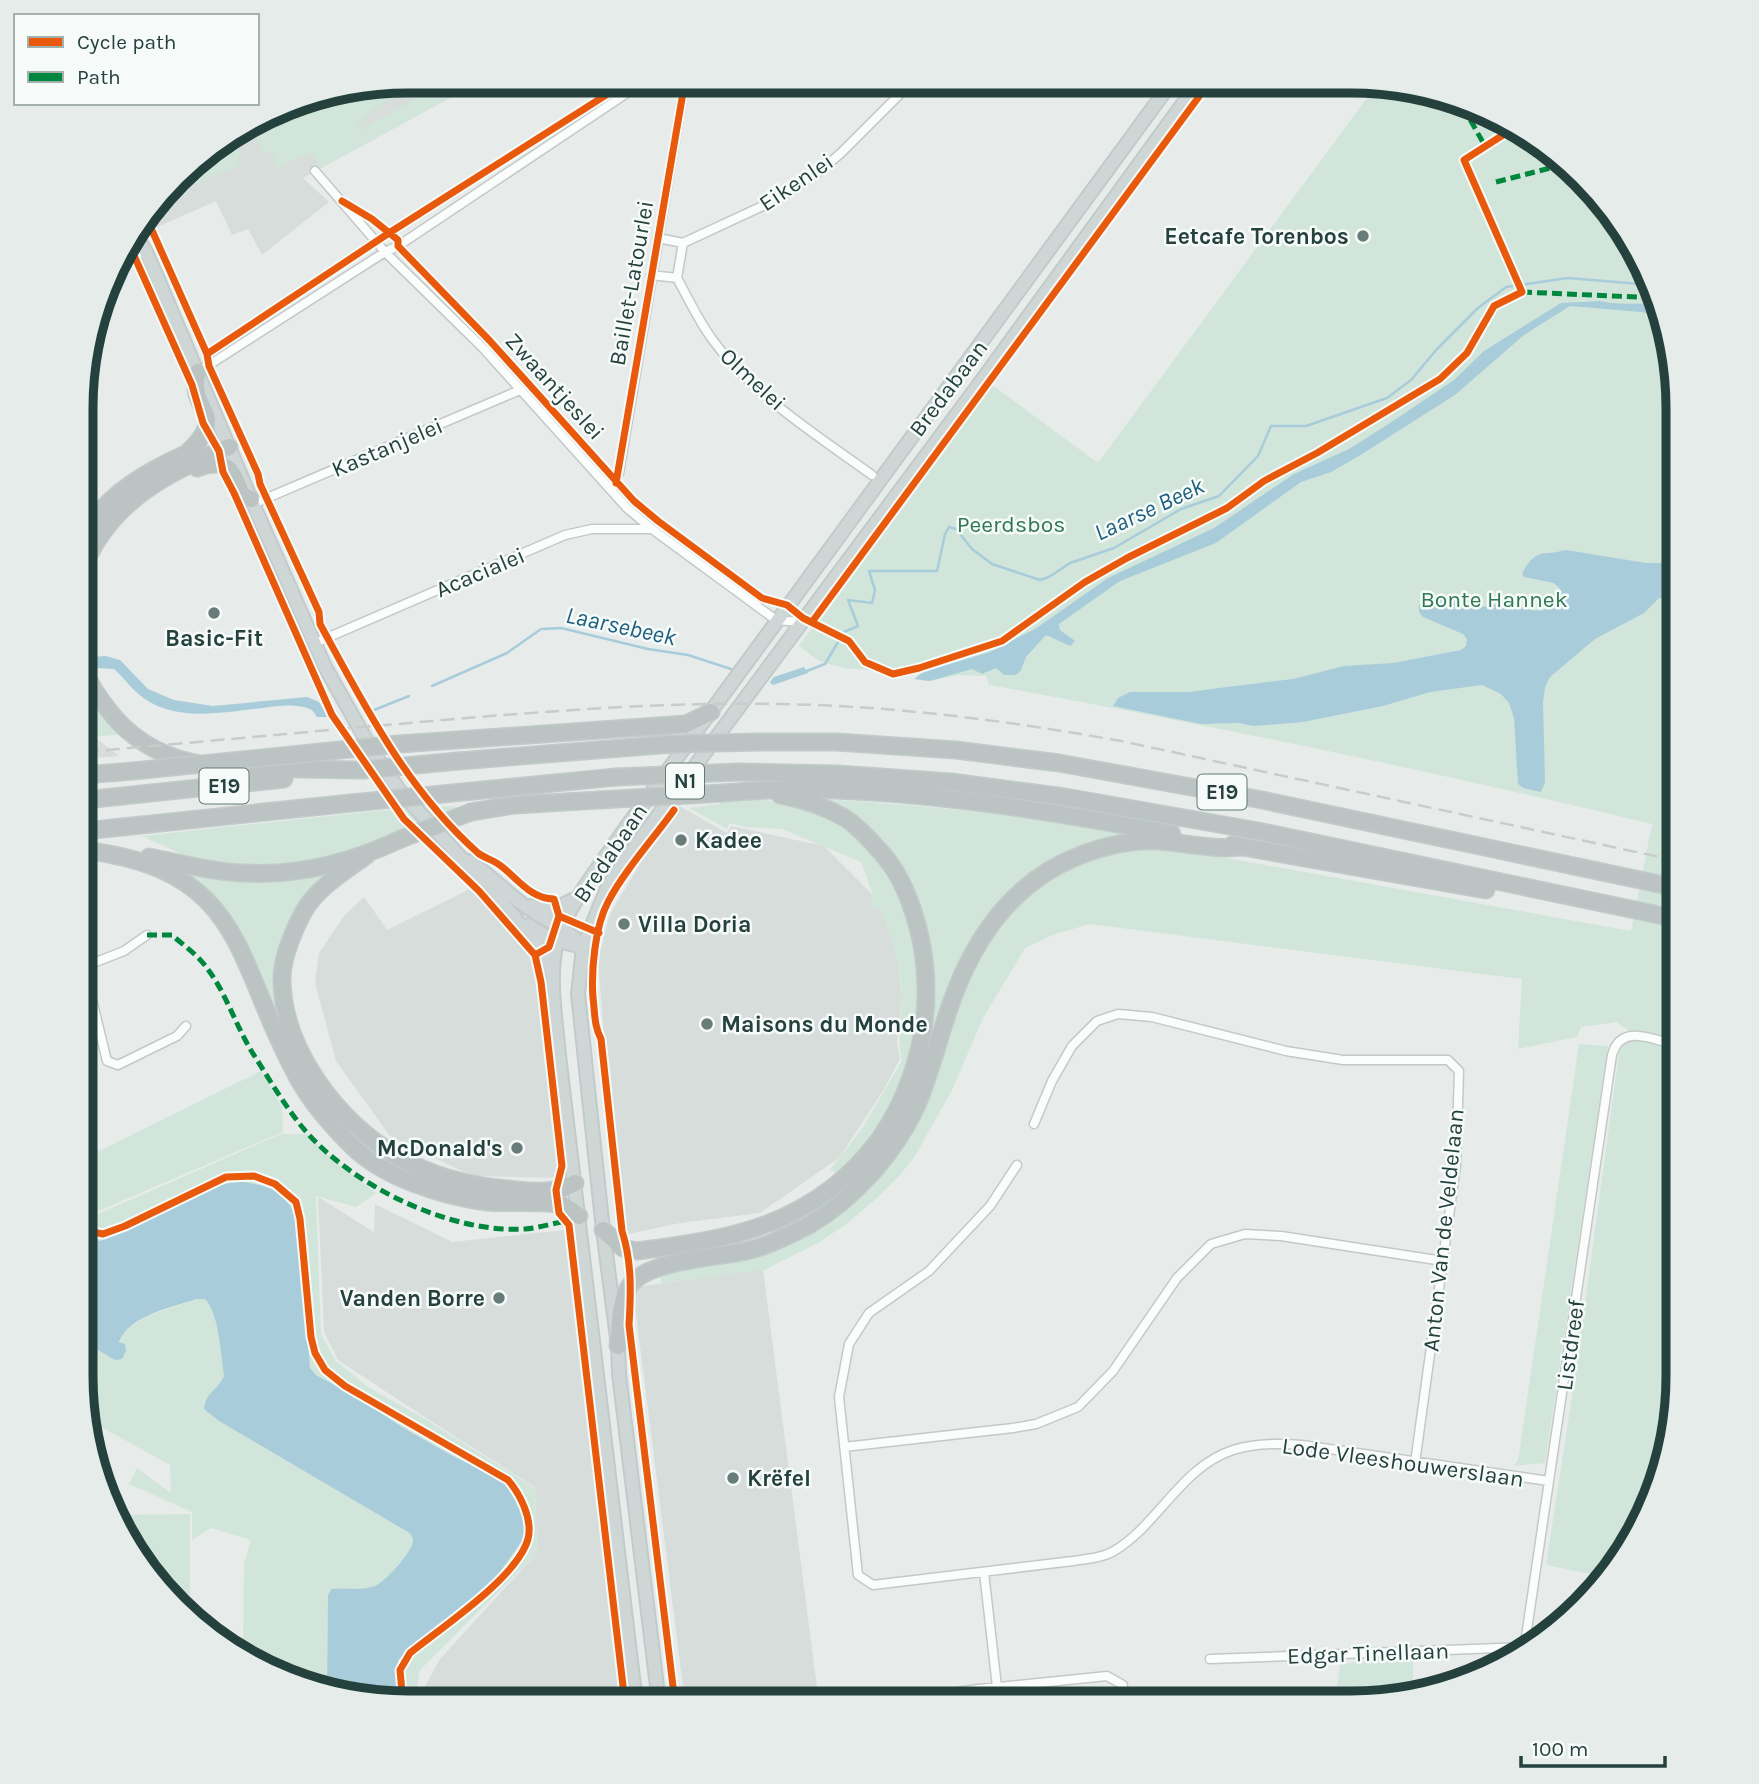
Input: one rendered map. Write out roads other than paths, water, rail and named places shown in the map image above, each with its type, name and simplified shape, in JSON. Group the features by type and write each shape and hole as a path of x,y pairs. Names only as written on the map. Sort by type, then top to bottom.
{"highway":[{"path":"186,454 199,442 207,428 194,385 198,372"},
{"path":"93,521 108,501 146,474 186,454 227,442"},
{"path":"93,546 123,508 151,485 227,442"},
{"path":"169,476 201,466 220,464 233,472 242,495 252,502"},
{"path":"93,688 116,720 133,736 157,751 189,763 225,769 363,771"},
{"path":"93,774 399,744 685,724 711,712"},
{"name":"E19","path":"93,799 458,761 639,746 760,741 836,742 929,748 1059,763 1262,800 1666,885"},
{"name":"E19","path":"93,830 616,777 738,772 838,774 939,781 1065,797 1258,831 1666,917"},
{"path":"575,1183 555,1190 519,1191 467,1184 428,1172 396,1156 371,1139 329,1098 312,1074 295,1040 285,1002 282,975 290,944 305,909 334,878 367,855 441,822 514,804 806,789 951,799 1064,814 1544,900 1578,899"},
{"path":"603,1230 623,1248 637,1251 733,1236 779,1221 806,1207 860,1162 879,1139 898,1108 914,1069 924,1029 924,958 909,897 891,863 846,818 795,798 753,791"},
{"path":"618,1346 626,1294 641,1275 664,1265 749,1251 818,1218 862,1182 894,1145 916,1107 955,991 976,945 1002,908 1018,892 1040,876 1081,855 1119,845 1156,841 1221,849 1243,847"},
{"path":"93,850 124,852 244,873 300,871 367,855"},
{"path":"93,852 153,866 183,880 208,901 236,940 299,1081 330,1123 355,1149 383,1169 415,1184 484,1201 559,1204 579,1216"}],"main road":[{"name":"Bredabaan","path":"634,1691 559,1055 554,976 559,935 579,897 650,794 1164,93"},
{"name":"Bredabaan","path":"655,1691 578,994 583,947 608,886 634,848 977,387 1191,93"},
{"path":"143,238 146,252"},
{"path":"140,242 325,667 373,752 399,790 513,915 542,951 554,976"},
{"path":"460,855 484,871 559,935 583,947"},
{"path":"522,905 555,909 579,897"},
{"path":"513,915 539,934 559,935"},
{"path":"569,1122 570,1116 579,1111 591,1118"}],"street":[{"path":"198,372 398,246 627,93"},
{"name":"Baillet-Latourlei","path":"611,491 619,473 683,93"},
{"name":"Eikenlei","path":"683,243 780,198 841,153 901,93"},
{"name":"Zwaantjeslei","path":"315,171 385,252 483,348 611,491 652,528 776,620"},
{"path":"651,275 677,278 683,243 658,239"},
{"path":"132,255 146,252"},
{"name":"Olmelei","path":"677,278 696,315 730,362 769,398 872,475"},
{"name":"Kastanjelei","path":"252,502 520,390"},
{"name":"Acacialei","path":"315,643 565,535 592,529 652,528"},
{"path":"776,620 802,620"},
{"name":"Bredabaan","path":"650,794 667,806"},
{"path":"93,963 124,951 147,935"},
{"path":"93,1004 107,1061 118,1065 177,1036 186,1026"},
{"name":"Anton Van de Veldelaan","path":"1034,1124 1052,1081 1072,1046 1097,1021 1118,1014 1152,1017 1286,1051 1343,1060 1448,1060 1459,1071 1455,1165 1415,1463"},
{"name":"Listdreef","path":"1526,1638 1612,1055 1619,1041 1628,1036 1666,1043"},
{"name":"Lode Vleeshouwerslaan","path":"1017,1165 990,1206 929,1271 869,1313 849,1344 839,1396 858,1575 867,1583 873,1585 984,1572 1094,1558 1112,1552 1136,1534 1173,1492 1204,1466 1231,1451 1283,1443 1549,1481"},
{"path":"845,1447 1013,1428 1035,1424 1078,1407 1113,1371 1177,1278 1211,1244 1245,1234 1281,1236 1443,1261"},
{"path":"984,1572 997,1686"},
{"name":"Edgar Tinellaan","path":"1210,1659 1510,1649"},
{"path":"964,1691 1107,1676 1123,1685 1123,1691"}],"water":[{"path":"1600,301 1649,304 1652,314 1570,306 1524,335 1455,395 1359,456 1331,472 1301,482 1216,543 1120,581 1059,624 1060,630 1075,641 1070,646 1046,635 1026,657 1016,675 1004,675 996,668 982,674 972,669 930,681 914,679 925,671 987,653 1035,629 1108,578 1214,528 1294,474 1349,449 1387,425 1454,380 1484,351 1561,303"},
{"path":"1566,550 1646,563 1666,563 1666,598 1659,598 1644,613 1595,639 1550,677 1545,687 1543,702 1545,782 1541,792 1523,788 1518,784 1514,718 1509,703 1501,694 1482,685 1430,692 1383,706 1303,722 1253,726 1239,723 1201,724 1113,706 1118,698 1130,692 1190,692 1293,679 1344,666 1393,663 1461,650 1466,646 1467,639 1463,634 1423,617 1419,612 1419,605 1426,600 1455,598 1483,606 1503,602 1534,610 1547,609 1561,599 1560,589 1554,583 1524,577 1522,573 1537,556"},
{"path":"106,656 120,660 148,689 174,700 213,706 307,697 319,702 328,717 317,717 312,710 294,706 202,714 172,711 145,699 114,669 96,668 93,657"},
{"path":"804,667 808,673 773,685 770,682 774,677"},
{"path":"243,1182 272,1189 290,1205 300,1224 310,1368 316,1375 451,1455 506,1482 520,1507 525,1524 524,1538 495,1579 398,1660 398,1691 366,1689 327,1681 328,1595 331,1589 365,1588 379,1584 408,1552 412,1546 412,1537 408,1532 219,1421 204,1409 206,1399 224,1376 216,1324 205,1299 163,1309 132,1325 119,1342 125,1344 126,1351 122,1359 115,1360 93,1347 93,1239 100,1241 170,1204 225,1184"}],"waterway":[{"name":"Laarse Beek","path":"804,672 825,664 844,632 858,626 848,600 872,603 875,590 869,571 937,571 949,527 956,529 972,549 992,564 1040,580 1049,577 1070,563 1114,548 1181,509 1219,496 1258,456 1271,426 1306,426 1387,398 1411,380 1478,308 1506,287 1568,278 1641,284"},
{"name":"Laarsebeek","path":"432,686 507,653 541,629 561,628 648,649 688,655 731,669"},
{"name":"Laarsebeek","path":"374,710 409,696"}],"railway":[{"path":"93,751 606,708 693,704 823,705 997,721 1126,742 1666,858"}],"place":[{"name":"Eetcafe Torenbos","path":"1363,236"},
{"name":"Basic-Fit","path":"214,613"},
{"name":"Kadee","path":"681,840"},
{"name":"Villa Doria","path":"624,924"},
{"name":"Maisons du Monde","path":"707,1024"},
{"name":"McDonald's","path":"517,1148"},
{"name":"Vanden Borre","path":"499,1298"},
{"name":"Krëfel","path":"733,1478"}],"park label":[{"name":"Peerdsbos","path":"1011,524"},
{"name":"Bonte Hannek","path":"1494,599"}]}
